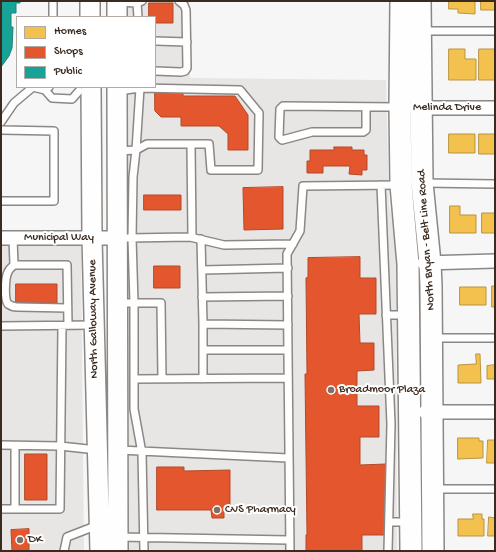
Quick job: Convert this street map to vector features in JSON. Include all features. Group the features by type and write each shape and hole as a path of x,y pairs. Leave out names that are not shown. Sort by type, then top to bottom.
{"main road":[{"path":"90,1 90,16"},
{"name":"North Bryan - Belt Line Road","path":"401,1 400,107 391,185 408,264 411,551"},
{"name":"North Bryan - Belt Line Road","path":"420,1 422,183 430,263 432,338 433,551"},
{"path":"84,89 116,89"},
{"name":"North Galloway Avenue","path":"84,89 92,238 100,551"},
{"name":"North Galloway Avenue","path":"116,89 116,151 125,177 125,303 117,450 118,544"},
{"path":"97,450 117,450"}],"street":[{"name":"Melinda Drive","path":"400,107 495,108"},
{"name":"Municipal Way","path":"7,238 124,238"},
{"path":"408,264 495,261"},
{"path":"410,412 495,412"}],"lane":[{"path":"53,1 53,16"},
{"path":"156,71 181,72 185,71 187,68 186,10 184,5 179,1"},
{"path":"117,7 129,2 139,2 138,16"},
{"path":"420,31 495,30"},
{"path":"156,41 187,42"},
{"path":"1,122 14,103 32,88"},
{"path":"125,177 136,150 140,88"},
{"path":"47,89 52,98 72,99 84,89"},
{"path":"116,89 240,90 259,113 258,170 211,170 210,144 147,144 136,150 116,151"},
{"path":"366,107 366,130 363,132 312,132 282,140 279,137 280,109 283,106 400,107"},
{"path":"1,130 54,131 54,201 1,201"},
{"path":"191,144 192,237"},
{"path":"422,183 495,184"},
{"path":"290,551 288,458 288,254 300,231 303,186 391,185 386,315 391,424 388,551"},
{"path":"124,238 192,237 224,245 293,244"},
{"path":"7,238 14,265"},
{"path":"201,239 203,379"},
{"path":"1,509 60,509 60,446 64,326 67,308 67,265 14,265 10,268 6,279 6,299 7,303 11,306 67,308"},
{"path":"202,270 288,268"},
{"path":"202,297 288,296"},
{"path":"144,551 141,451 134,409 134,379 125,303 161,302 162,379"},
{"path":"386,315 409,315"},
{"path":"203,324 288,325"},
{"path":"1,326 94,325"},
{"path":"432,338 495,338"},
{"path":"203,350 288,350"},
{"path":"134,379 288,378"},
{"path":"1,445 60,446 97,450"},
{"path":"15,446 15,509"},
{"path":"117,450 288,458"},
{"path":"432,489 495,489"},
{"path":"389,522 411,522"},
{"path":"64,551 67,537 99,524"},
{"path":"118,544 144,539 289,540"}],"shaded area":[{"name":"Broadmoor Plaza","path":"126,1 189,1 190,78 386,80 389,204 396,237 397,551 124,551 126,88 156,88 156,16 126,16"},
{"path":"81,244 84,551 1,551 1,245"}],"building: Homes":[{"path":"449,1 475,1 475,14 458,13 458,9 449,9"},
{"path":"481,1 495,1 495,10 481,10"},
{"path":"449,49 465,49 465,59 476,59 476,80 449,80"},
{"path":"479,49 495,49 495,80 479,80"},
{"path":"449,134 475,134 475,153 449,153"},
{"path":"479,134 495,134 495,154 479,154"},
{"path":"450,206 460,206 460,215 476,215 476,233 450,233"},
{"path":"482,213 495,213 495,233 482,233"},
{"path":"492,286 495,286 495,307 492,307"},
{"path":"460,287 486,287 486,305 460,305"},
{"path":"476,354 480,354 481,383 458,383 458,365 476,364"},
{"path":"495,365 495,379 487,379 487,366"},
{"path":"458,438 479,438 479,441 483,441 483,458 458,459"},
{"path":"488,440 495,440 495,463 487,463"},
{"path":"473,514 482,514 482,519 484,519 484,536 458,536 458,519 473,519"},
{"path":"489,517 495,518 495,536 488,536"}],"building: Shops":[{"path":"149,3 173,3 173,23 156,23 156,16 149,16"},
{"path":"155,92 183,92 183,96 235,96 248,115 248,150 228,150 228,134 219,126 181,126 181,117 161,117 155,111"},
{"path":"334,147 352,147 352,150 364,150 364,155 367,155 367,170 362,170 362,175 349,174 350,166 323,166 323,173 307,173 307,161 310,161 310,150 334,150"},
{"path":"283,187 283,229 244,230 243,188"},
{"path":"144,195 181,195 181,210 144,210"},
{"name":"Broadmoor Plaza","path":"360,257 360,278 376,278 376,314 359,314 360,343 374,343 374,370 357,371 357,406 379,406 379,437 360,437 360,465 386,464 386,535 362,535 362,551 306,551 305,374 307,374 306,278 308,277 308,258"},
{"path":"154,266 180,266 180,288 154,288"},
{"path":"16,284 57,284 57,303 16,303"},
{"path":"25,454 47,454 47,500 25,500"},
{"name":"CVS Pharmacy","path":"157,467 184,467 184,471 230,470 230,510 224,510 224,518 212,518 211,510 157,510"},
{"name":"DK","path":"29,529 29,551 12,551 11,530"}],"building: Public":[{"path":"1,1 20,1 20,3 16,3 16,13 11,13 11,27 13,27 12,48 9,56 1,67"}],"place":[{"name":"Broadmoor Plaza","path":"331,390"},
{"name":"CVS Pharmacy","path":"217,510"},
{"name":"DK","path":"20,540"}]}
